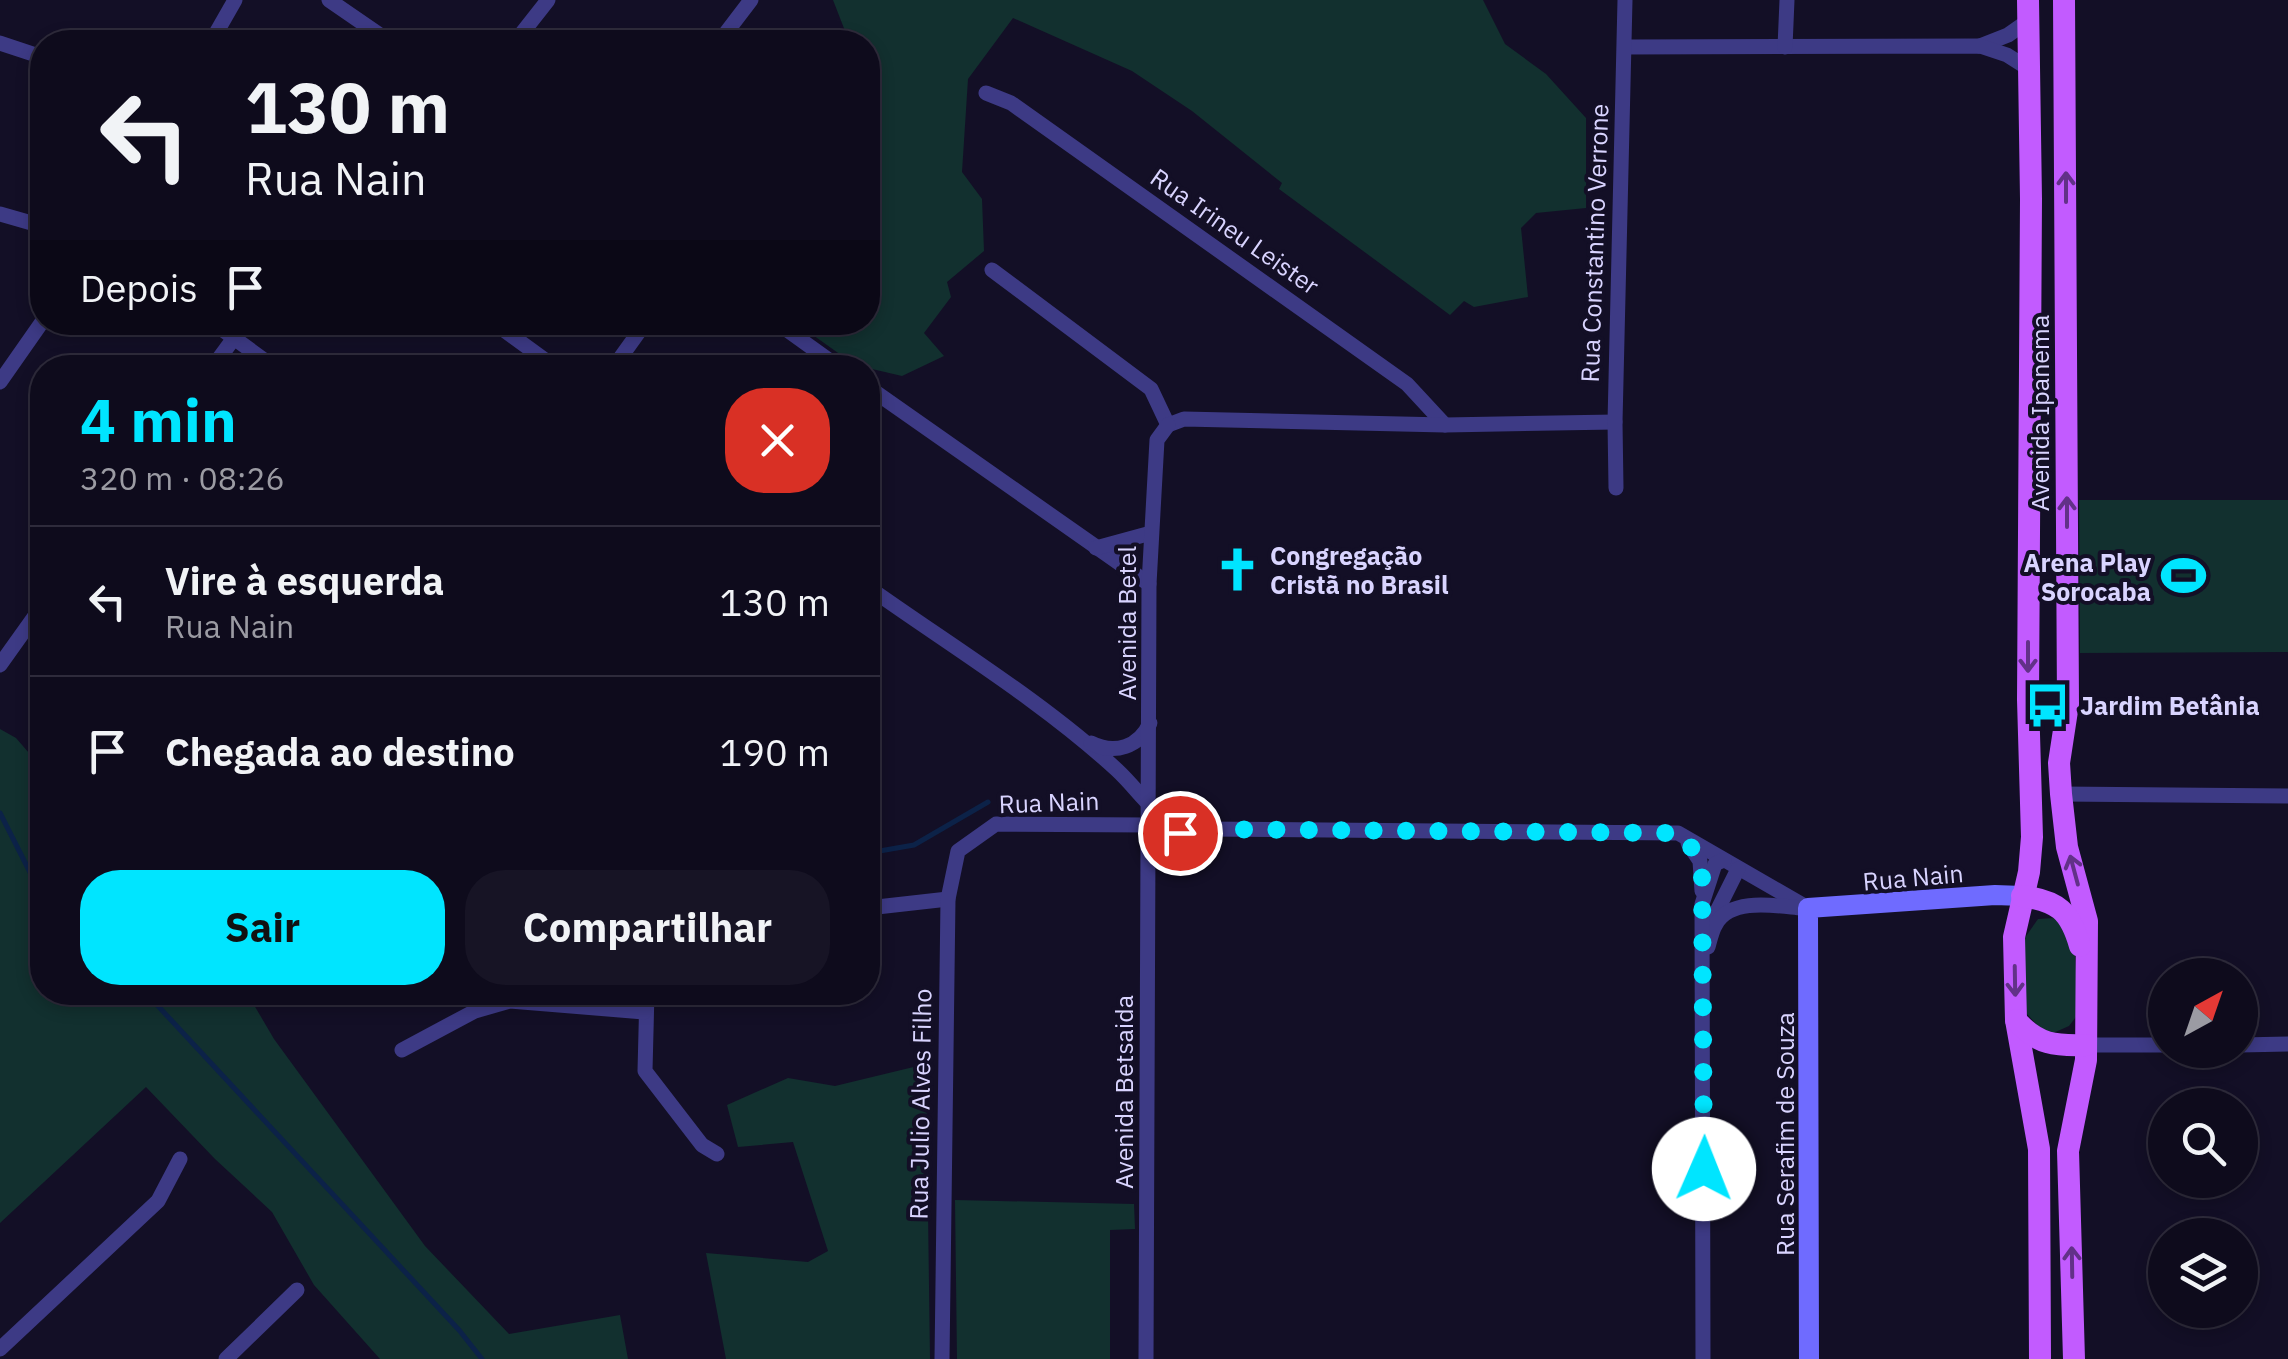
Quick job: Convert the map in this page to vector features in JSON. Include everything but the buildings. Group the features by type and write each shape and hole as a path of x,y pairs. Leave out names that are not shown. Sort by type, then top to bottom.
{"main road":[{"name":"Avenida Ipanema","path":"2064,0 2068,704 2059,763 2067,847 2087,921 2088,1004 2082,1088 2068,1151 2074,1359"},
{"name":"Avenida Ipanema","path":"2028,10 2028,700 2032,837 2014,937 2016,1020 2038,1150 2040,1359"},
{"path":"2022,896 2054,905 2073,922 2088,1004"},
{"path":"2016,1020 2028,1035 2048,1044 2086,1045"}],"street":[{"path":"218,30 235,0"},
{"path":"329,0 373,30"},
{"path":"524,30 548,0"},
{"path":"728,30 751,0"},
{"name":"Rua Constantino Verrone","path":"1616,488 1614,422 1625,0"},
{"path":"1785,47 1787,0"},
{"path":"1980,46 2008,35 2028,10"},
{"path":"0,43 30,53"},
{"path":"1625,47 1980,46 2008,54 2029,70"},
{"name":"Rua Irineu Leister","path":"986,93 1010,103 1407,384 1445,425"},
{"path":"0,214 30,223"},
{"path":"992,270 1151,389 1168,425 1184,419 1445,425 1614,422"},
{"path":"0,382 33,335"},
{"path":"230,335 257,355"},
{"path":"510,335 538,355"},
{"path":"794,335 822,355"},
{"path":"222,355 234,338"},
{"path":"880,395 1149,584"},
{"name":"Avenida Betel","path":"1150,816 1151,532 1157,440 1168,425"},
{"path":"1096,548 1151,532"},
{"path":"880,595 1083,739 1119,772 1150,816"},
{"path":"0,665 30,623"},
{"path":"1129,746 1141,738 1150,720"},
{"path":"1083,739 1101,748 1142,748 1150,760"},
{"path":"1149,780 1170,812 1196,829"},
{"path":"2061,794 2288,796"},
{"name":"Rua Nain","path":"958,851 996,824 1150,816 1196,829 1678,833 1808,908"},
{"name":"Avenida Betsaida","path":"1146,1359 1150,816"},
{"path":"1149,863 1167,841 1196,829"},
{"path":"1678,833 1700,861 1703,1359"},
{"name":"Rua Julio Alves Filho","path":"942,1359 948,898 958,851"},
{"path":"1702,905 1714,864 1731,864 1710,920 1703,961"},
{"name":"Rua Nain","path":"1703,961 1716,922 1742,907 1808,908 2022,896"},
{"path":"880,906 948,898"},
{"name":"Rua Serafim de Souza","path":"1808,908 1809,1359"},
{"path":"402,1050 475,1010 494,1005"},
{"path":"559,1005 644,1012"},
{"path":"645,1005 644,1071 702,1145 716,1154"},
{"path":"2258,1044 2288,1044"},
{"path":"2086,1045 2148,1045"},
{"path":"0,1350 158,1201 180,1159"},
{"path":"226,1359 298,1290"}],"green space":[{"path":"833,0 1483,0 1505,44 1546,74 1586,118 1586,208 1536,213 1521,228 1528,297 1474,307 1464,301 1450,315 1279,189 1282,183 1192,111 1132,71 1013,18 968,79 962,172 982,199 984,251 947,282 951,297 924,333 944,356 902,376 880,371 880,355 841,355 813,335 880,335 880,30 845,30"},
{"name":"Arena Play Sorocaba","path":"2079,500 2288,500 2288,652 2080,653"},
{"path":"0,729 16,738 30,754 30,1005 254,1005 274,1039 425,1246 509,1334 620,1315 628,1359 380,1359 314,1285 272,1212 146,1087 0,1223"},
{"path":"2054,918 2074,942 2079,1013 2069,1026 2053,1033 2041,1029 2025,1012 2024,939 2038,919"},
{"path":"926,1064 930,1359 726,1359 706,1253 808,1262 828,1251 793,1142 738,1147 727,1105 788,1078 835,1086"},
{"path":"955,1200 1134,1204 1135,1229 1110,1230 1110,1359 957,1359"}],"waterway":[{"path":"880,851 914,845 988,802"},
{"path":"0,813 30,872"},
{"path":"157,1005 482,1359"}],"place":[{"name":"Congregação Cristã no Brasil","path":"1237,569"},
{"name":"Arena Play Sorocaba","path":"2184,576"},
{"name":"Jardim Betânia","path":"2047,705"}],"route":[{"path":"1180,833 1190,829 1678,833 1700,861 1702,877 1704,1169"}]}
